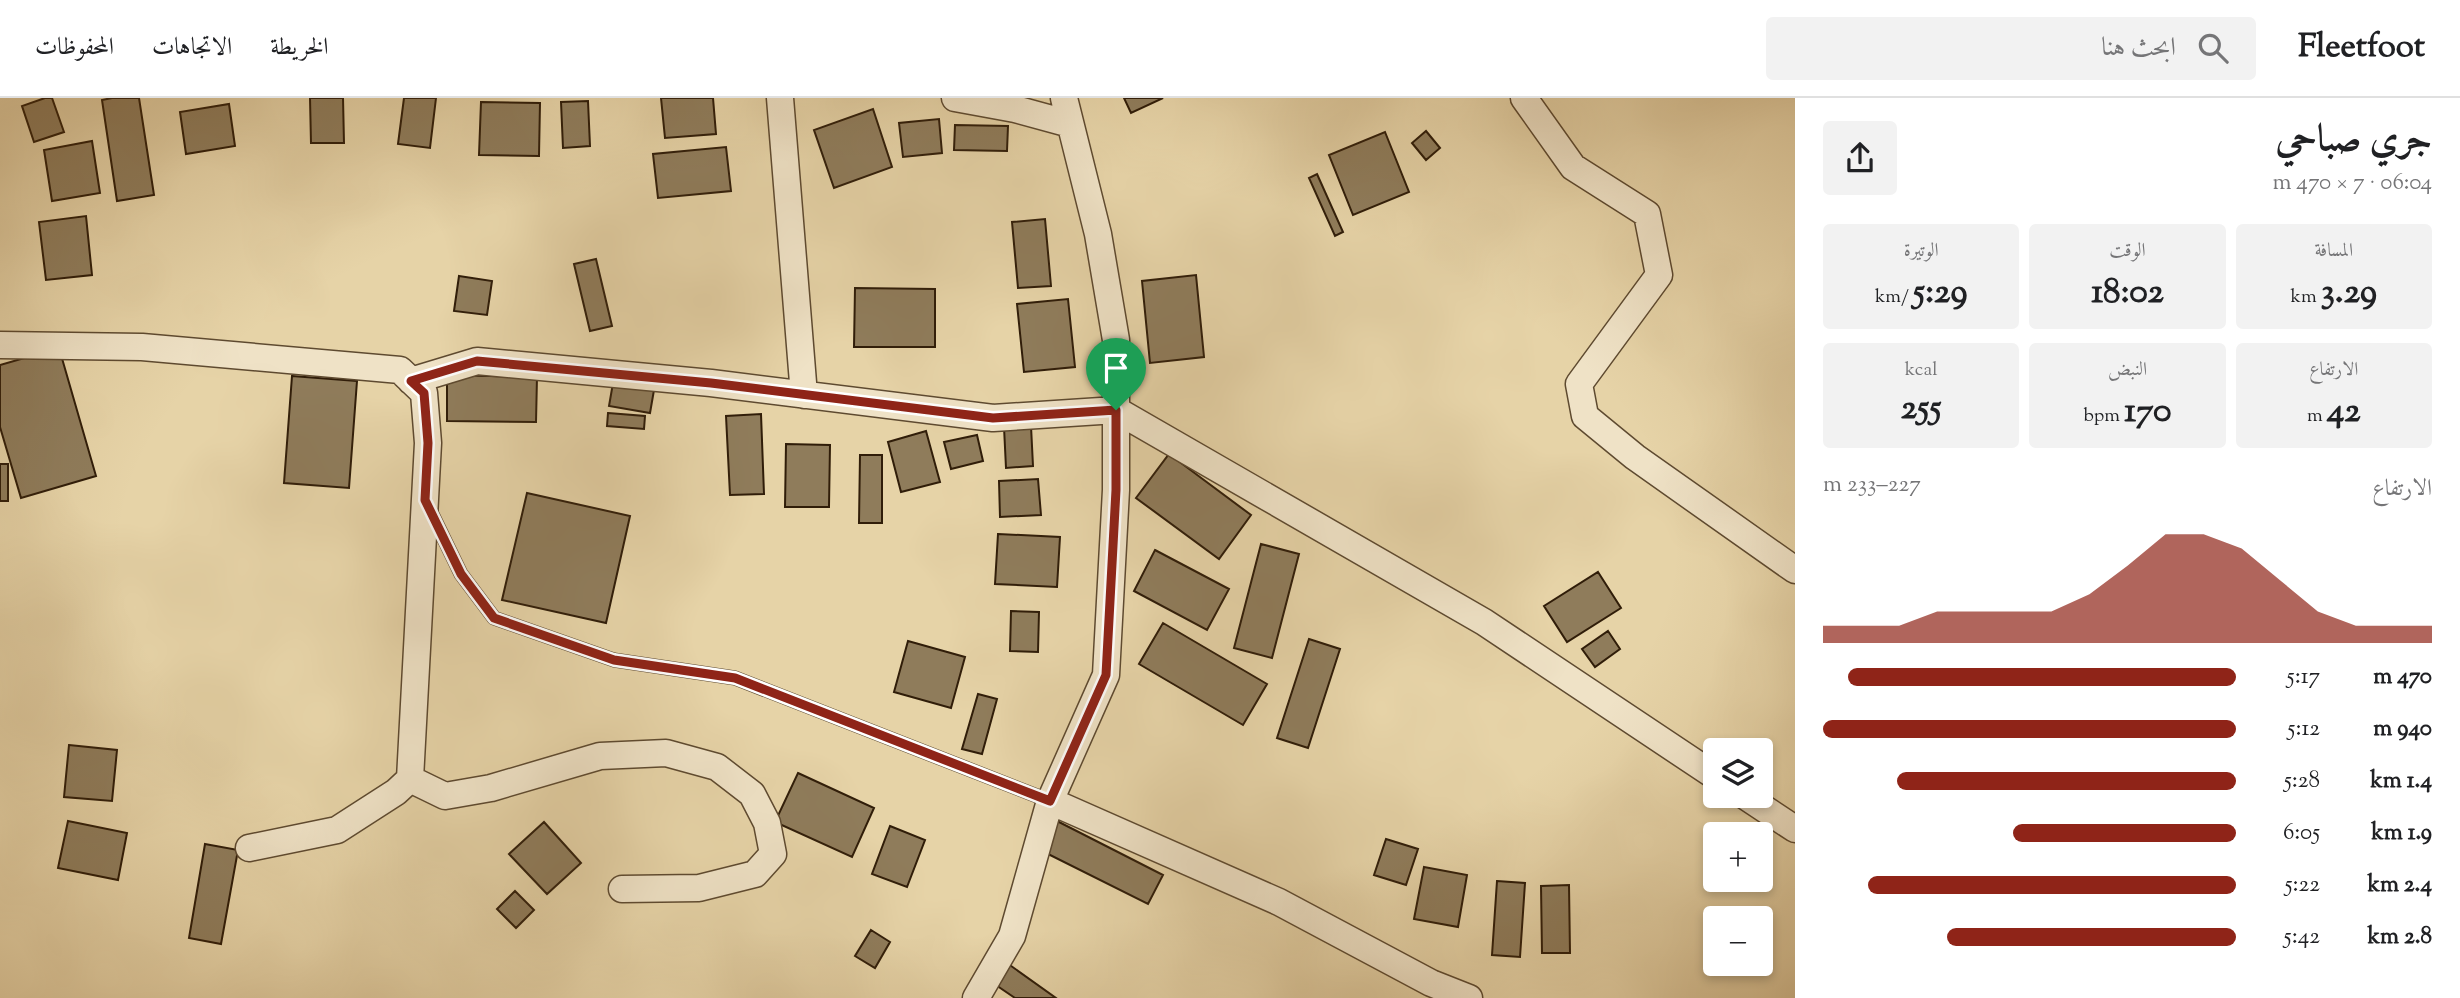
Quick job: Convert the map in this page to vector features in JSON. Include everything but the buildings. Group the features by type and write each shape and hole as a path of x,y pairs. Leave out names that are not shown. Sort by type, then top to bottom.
{"street":[{"path":"780,98 804,395"},
{"path":"955,98 1015,109 1070,124"},
{"path":"976,998 1012,936 1050,801 1106,675 1116,490 1116,340 1098,234 1064,98"},
{"path":"1524,98 1573,167 1647,214 1659,275 1579,384 1585,416 1635,457 1795,570"},
{"path":"0,345 170,349 400,370 424,393 428,443 410,779 396,792 337,830 249,848"},
{"path":"411,381 477,361 711,383 993,418 1116,410 1483,622 1703,768"},
{"path":"410,779 445,796 491,788 600,756 666,752 717,767 752,794 767,823 773,854 755,874 699,888 622,889"},
{"path":"1050,801 1279,902 1431,983 1469,998"},
{"path":"1763,808 1795,829"}],"lane":[{"path":"425,500 461,574 494,618 614,660 735,678 1050,801"}],"route":[{"path":"477,361 711,383 993,418 1116,410 1116,490 1106,675 1050,801 735,678 614,660 494,618 461,574 425,500 428,443 424,393 411,381 477,361"}]}
